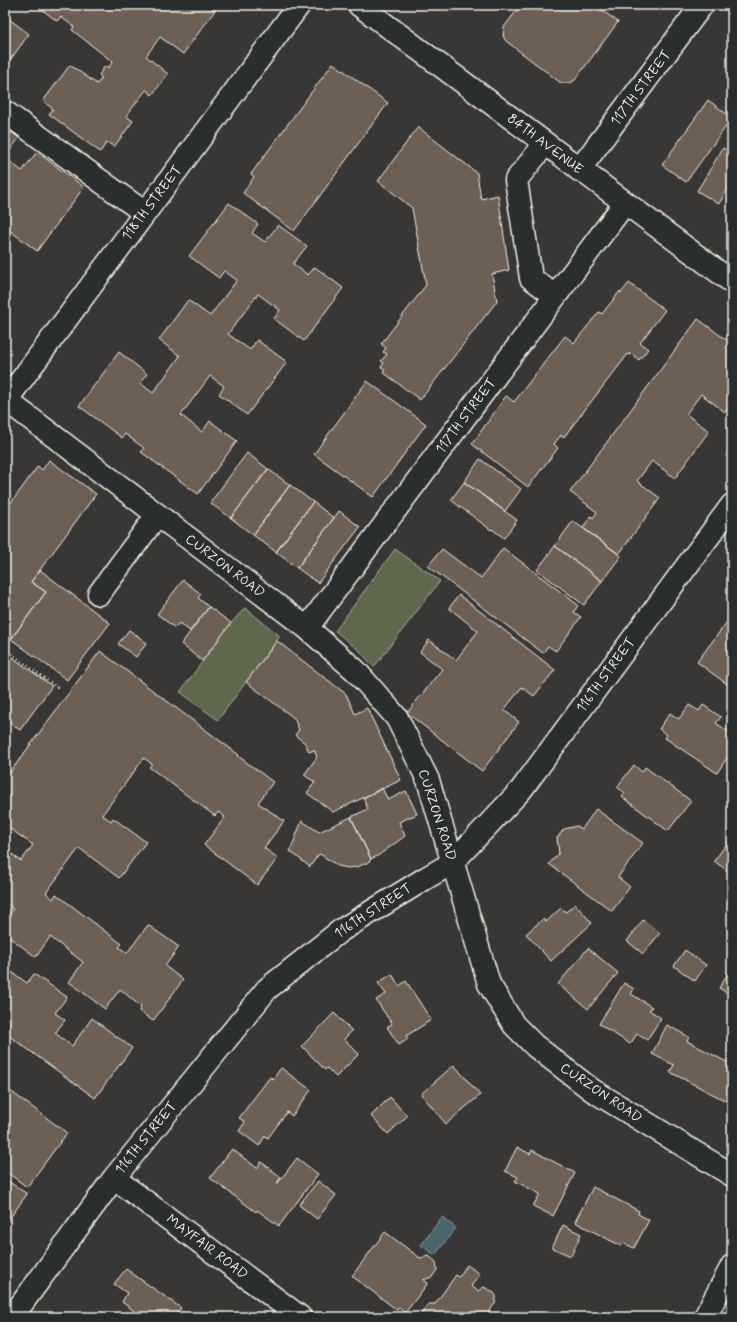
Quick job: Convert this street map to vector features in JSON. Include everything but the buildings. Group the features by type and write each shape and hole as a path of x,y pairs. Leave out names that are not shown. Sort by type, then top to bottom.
{"street":[{"name":"118TH STREET","path":"6,401 299,5"},
{"name":"84TH AVENUE","path":"359,5 579,170 732,282"},
{"name":"117TH STREET","path":"579,170 702,5"},
{"path":"5,112 145,213"},
{"path":"545,144 516,180 531,278 555,296"},
{"name":"117TH STREET","path":"307,628 625,203"},
{"name":"CURZON ROAD","path":"6,401 307,628 356,671 397,718 428,780 489,984 514,1025 535,1046 592,1090 732,1175"},
{"name":"116TH STREET","path":"12,1317 114,1178 267,989 340,932 452,863 521,790 732,505"},
{"path":"99,594 157,515"},
{"name":"MAYFAIR ROAD","path":"114,1178 300,1317"},
{"path":"705,1317 732,1266"}],"path":[{"path":"5,649 59,689"}],"green space":[{"path":"395,549 440,581 374,667 360,651 335,631"},
{"path":"245,608 280,636 218,720 180,692 231,623"}],"water":[{"path":"442,1217 456,1228 435,1255 421,1245"}]}
